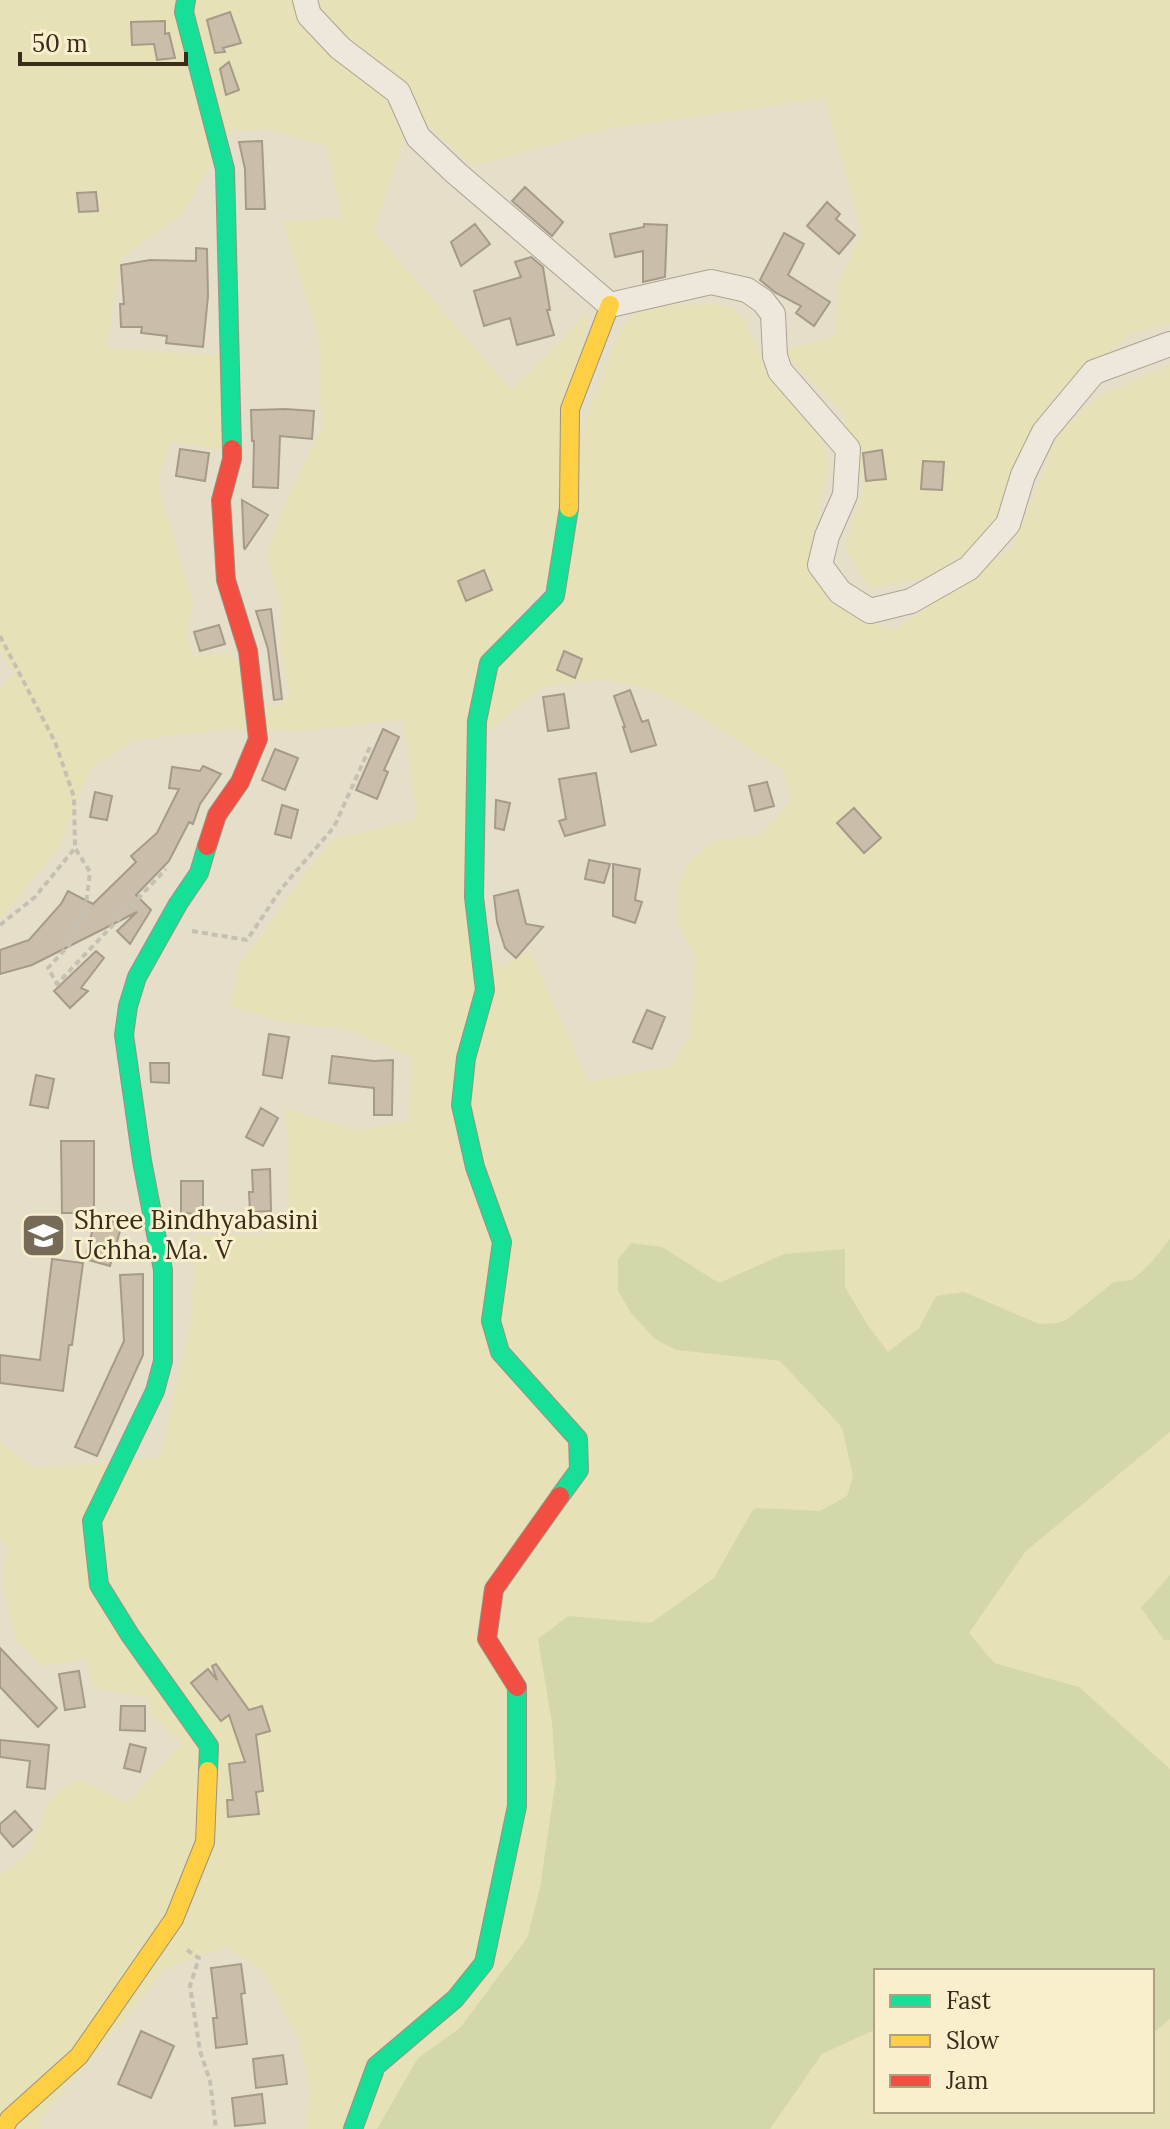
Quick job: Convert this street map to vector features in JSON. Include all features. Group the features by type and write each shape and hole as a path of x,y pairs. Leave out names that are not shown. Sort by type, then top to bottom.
{"street":[{"path":"4,2129 9,2119 79,2056 174,1919 205,1842 209,1746 130,1635 99,1585 92,1521 155,1391 163,1361 163,1270 142,1161 124,1035 128,1006 137,977 199,873 217,815 240,782 258,739 248,651 226,580 221,500 232,459 225,169 184,12 186,0"},
{"path":"305,0 309,15 340,48 398,92 418,137 610,305"},
{"path":"610,305 711,282 747,290 763,301 773,314 775,356 780,371 848,449 845,495 827,536 820,565 840,592 870,611 911,601 969,568 1008,524 1023,475 1044,432 1094,372 1170,344"},
{"path":"353,2129 376,2066 455,1999 484,1963 517,1806 517,1686 487,1639 494,1589 579,1470 578,1439 500,1352 491,1321 502,1242 475,1167 461,1105 466,1058 485,990 474,897 477,721 489,663 555,596 570,498 570,409 610,305"}],"path":[{"path":"0,636 55,742 74,797 75,848 90,872 86,905 69,945 48,968 57,984 174,860"},
{"path":"166,927 247,940 281,889 334,827 370,747"},
{"path":"0,925 35,897 75,848"},
{"path":"174,1919 174,1936 180,1945 199,1958 190,1986 200,2051 210,2081 216,2129"}],"shaded area":[{"path":"0,0 295,0 397,102 406,134 374,232 511,390 590,310 578,359 549,582 486,653 468,931 502,966 530,951 588,1081 673,1066 689,1036 693,996 695,957 678,924 677,889 689,861 715,840 761,835 791,801 784,771 699,715 647,688 604,679 543,687 486,733 492,668 560,598 585,422 622,327 637,312 650,306 710,304 731,307 744,319 770,374 821,436 829,469 810,549 827,600 855,617 894,630 1013,547 1059,432 1099,396 1170,365 1170,1239 1132,1280 1114,1282 1066,1320 1039,1324 964,1292 937,1296 919,1328 888,1352 845,1287 747,1272 719,1283 662,1247 618,1259 618,1292 676,1350 780,1361 839,1424 853,1477 847,1496 820,1511 754,1508 714,1578 651,1623 568,1616 539,1639 552,1723 556,1778 540,1888 527,1938 460,2028 418,2058 377,2129 304,2129 310,2092 300,2044 263,1971 226,1947 165,1968 43,2116 39,2129 0,2129 0,1875 30,1853 49,1802 65,1786 82,1780 128,1803 181,1743 151,1715 147,1697 93,1688 85,1659 43,1666 16,1641 4,1589 3,1570 9,1550 0,1539 0,1442 34,1468 160,1458 191,1322 195,1235 261,1236 289,1221 286,1108 356,1130 407,1121 412,1057 349,1030 285,1022 230,1007 239,965 330,840 417,819 403,719 305,731 228,729 135,740 90,769 60,846 0,919 0,687 15,674 0,650","holes":["269,129 326,146 342,218 283,221 319,341 321,428 284,506 266,554 281,604 279,644 290,693 281,705 261,707 232,652 194,656 185,633 194,607 158,483 171,442 224,450 219,355 107,348 121,258 182,215 230,131"]},
{"path":"317,0 1170,0 1170,323 1131,334 1057,392 1003,509 979,545 924,578 869,589 845,547 864,487 842,412 780,350 835,337 838,286 861,233 825,99 611,128 474,166 424,123 327,28"},
{"path":"1170,1432 1170,1575 1141,1608 1163,1640 1170,1640 1170,1769 1079,1687 994,1663 969,1634 1026,1551"},
{"path":"1170,2019 1170,2129 1027,2129 1025,2125 1023,2129 770,2129 822,2054 874,2030 874,2113 1154,2113 1154,2032"}],"green space":[{"path":"1170,1239 1170,1432 1026,1551 969,1633 994,1663 1079,1687 1170,1769 1170,2019 1154,2032 1154,1969 874,1969 874,2030 822,2054 770,2129 377,2129 418,2058 460,2028 527,1938 540,1888 556,1778 552,1723 538,1639 568,1616 651,1623 714,1578 754,1508 820,1511 847,1496 853,1477 839,1424 780,1361 676,1350 655,1339 631,1313 618,1291 618,1259 631,1243 662,1247 719,1283 784,1254 845,1249 845,1287 888,1352 919,1328 936,1296 964,1292 1039,1324 1057,1323 1066,1320 1114,1282 1132,1280"},
{"path":"1170,1575 1170,1640 1164,1640 1141,1608"}],"building":[{"path":"230,12 241,43 223,48 225,52 215,53 207,20"},
{"path":"165,21 165,34 169,33 175,58 157,60 154,44 132,45 131,22"},
{"path":"229,62 239,90 226,95 220,69"},
{"path":"262,141 265,209 246,209 245,169 239,142"},
{"path":"525,187 563,222 552,236 512,201"},
{"path":"96,192 98,211 79,212 77,193"},
{"path":"827,202 840,214 836,219 855,235 839,254 807,226"},
{"path":"475,224 490,244 461,266 451,242"},
{"path":"644,224 667,225 665,277 643,282 643,251 615,257 610,234 644,227"},
{"path":"784,233 804,244 788,275 830,302 814,326 796,313 801,306 776,293 760,280"},
{"path":"196,248 207,249 208,296 203,347 166,343 167,336 141,333 142,327 121,327 120,304 124,304 121,265 150,260 196,261"},
{"path":"531,257 543,267 550,310 547,310 554,335 517,345 510,318 484,326 474,291 521,277 515,262"},
{"path":"251,410 314,411 312,439 280,436 278,488 253,487"},
{"path":"180,449 209,453 205,481 176,476"},
{"path":"882,450 886,479 866,481 863,453"},
{"path":"923,461 944,462 942,490 921,489"},
{"path":"242,500 268,515 245,549 244,548"},
{"path":"484,570 492,590 466,601 458,581"},
{"path":"271,609 282,699 274,700 268,649 256,611"},
{"path":"219,625 225,644 200,651 194,632"},
{"path":"564,651 582,659 575,678 557,670"},
{"path":"630,690 642,722 648,720 656,745 631,752 614,696"},
{"path":"564,694 569,728 548,731 543,697"},
{"path":"383,729 399,737 384,770 388,772 377,799 356,790"},
{"path":"275,749 298,758 285,790 262,780"},
{"path":"203,766 221,774 200,804 193,824 189,822 169,861 136,895 151,910 130,944 117,931 137,912 32,965 0,974 0,950 29,940 61,904 68,891 93,904 136,862 131,856 157,833 179,789 169,788 172,767 200,771"},
{"path":"596,773 605,825 565,836 559,821 566,819 559,779"},
{"path":"767,782 774,806 755,811 749,786"},
{"path":"95,792 112,796 107,820 90,817"},
{"path":"496,800 510,803 504,830 495,828"},
{"path":"282,805 298,810 291,838 275,834"},
{"path":"854,808 881,838 864,853 837,823"},
{"path":"589,860 610,864 604,883 585,879"},
{"path":"613,864 640,869 635,900 642,902 635,923 613,916"},
{"path":"518,890 526,924 543,927 516,958 505,948 497,922 494,896"},
{"path":"96,951 104,958 81,988 88,991 70,1008 54,991"},
{"path":"647,1010 665,1017 652,1049 633,1042"},
{"path":"269,1034 289,1037 282,1078 263,1075"},
{"path":"332,1056 393,1060 392,1115 374,1115 374,1088 329,1083"},
{"path":"150,1063 169,1063 169,1083 151,1082"},
{"path":"36,1075 54,1079 48,1108 30,1105"},
{"path":"261,1108 278,1118 263,1146 246,1137"},
{"path":"61,1141 94,1141 94,1213 62,1213"},
{"path":"270,1169 271,1211 250,1212 252,1170"},
{"path":"181,1181 203,1181 203,1214 181,1213"},
{"path":"96,1217 122,1224 110,1266 85,1259"},
{"path":"52,1259 83,1263 63,1391 0,1383 0,1355 40,1360"},
{"path":"143,1274 143,1355 97,1456 75,1447 124,1341 120,1275"},
{"path":"0,1648 57,1708 38,1727 0,1687"},
{"path":"216,1664 249,1710 262,1706 270,1731 256,1735 263,1791 256,1792 259,1814 228,1817 227,1800 233,1800 229,1764 245,1762 229,1715 221,1721 191,1683 208,1669 217,1680 212,1666"},
{"path":"79,1671 85,1707 65,1710 59,1674"},
{"path":"121,1706 145,1706 145,1731 120,1730"},
{"path":"0,1740 49,1745 45,1789 27,1787 30,1761 0,1757"},
{"path":"130,1744 146,1748 140,1772 124,1768"},
{"path":"15,1811 32,1830 13,1847 0,1832 0,1824"},
{"path":"241,1964 247,2044 216,2048 213,2018 217,2018 211,1968"},
{"path":"141,2031 174,2046 151,2098 118,2084"},
{"path":"283,2055 287,2084 256,2088 253,2059"},
{"path":"262,2094 265,2123 235,2126 232,2098"}],"traffic: fast":[{"path":"186,0 184,12 225,169 232,449"},
{"path":"560,1496 579,1470 578,1439 500,1352 491,1321 502,1242 475,1167 461,1105 466,1058 485,990 474,897 477,721 489,663 555,596 569,508"},
{"path":"207,846 199,873 137,977 128,1006 124,1035 142,1161 163,1270 163,1361 155,1391 92,1521 99,1585 130,1635 209,1746 208,1771"},
{"path":"353,2129 376,2066 455,1999 484,1963 517,1806 517,1687"}],"traffic: slow":[{"path":"569,508 570,409 610,305"},
{"path":"4,2129 9,2119 79,2056 174,1919 205,1842 208,1771"}],"traffic: jam":[{"path":"207,846 217,815 240,782 258,739 248,651 226,580 221,500 232,449"},
{"path":"517,1687 487,1639 494,1589 560,1496"}],"place":[{"name":"Shree Bindhyabasini Uchha. Ma. V","path":"43,1235"}]}
